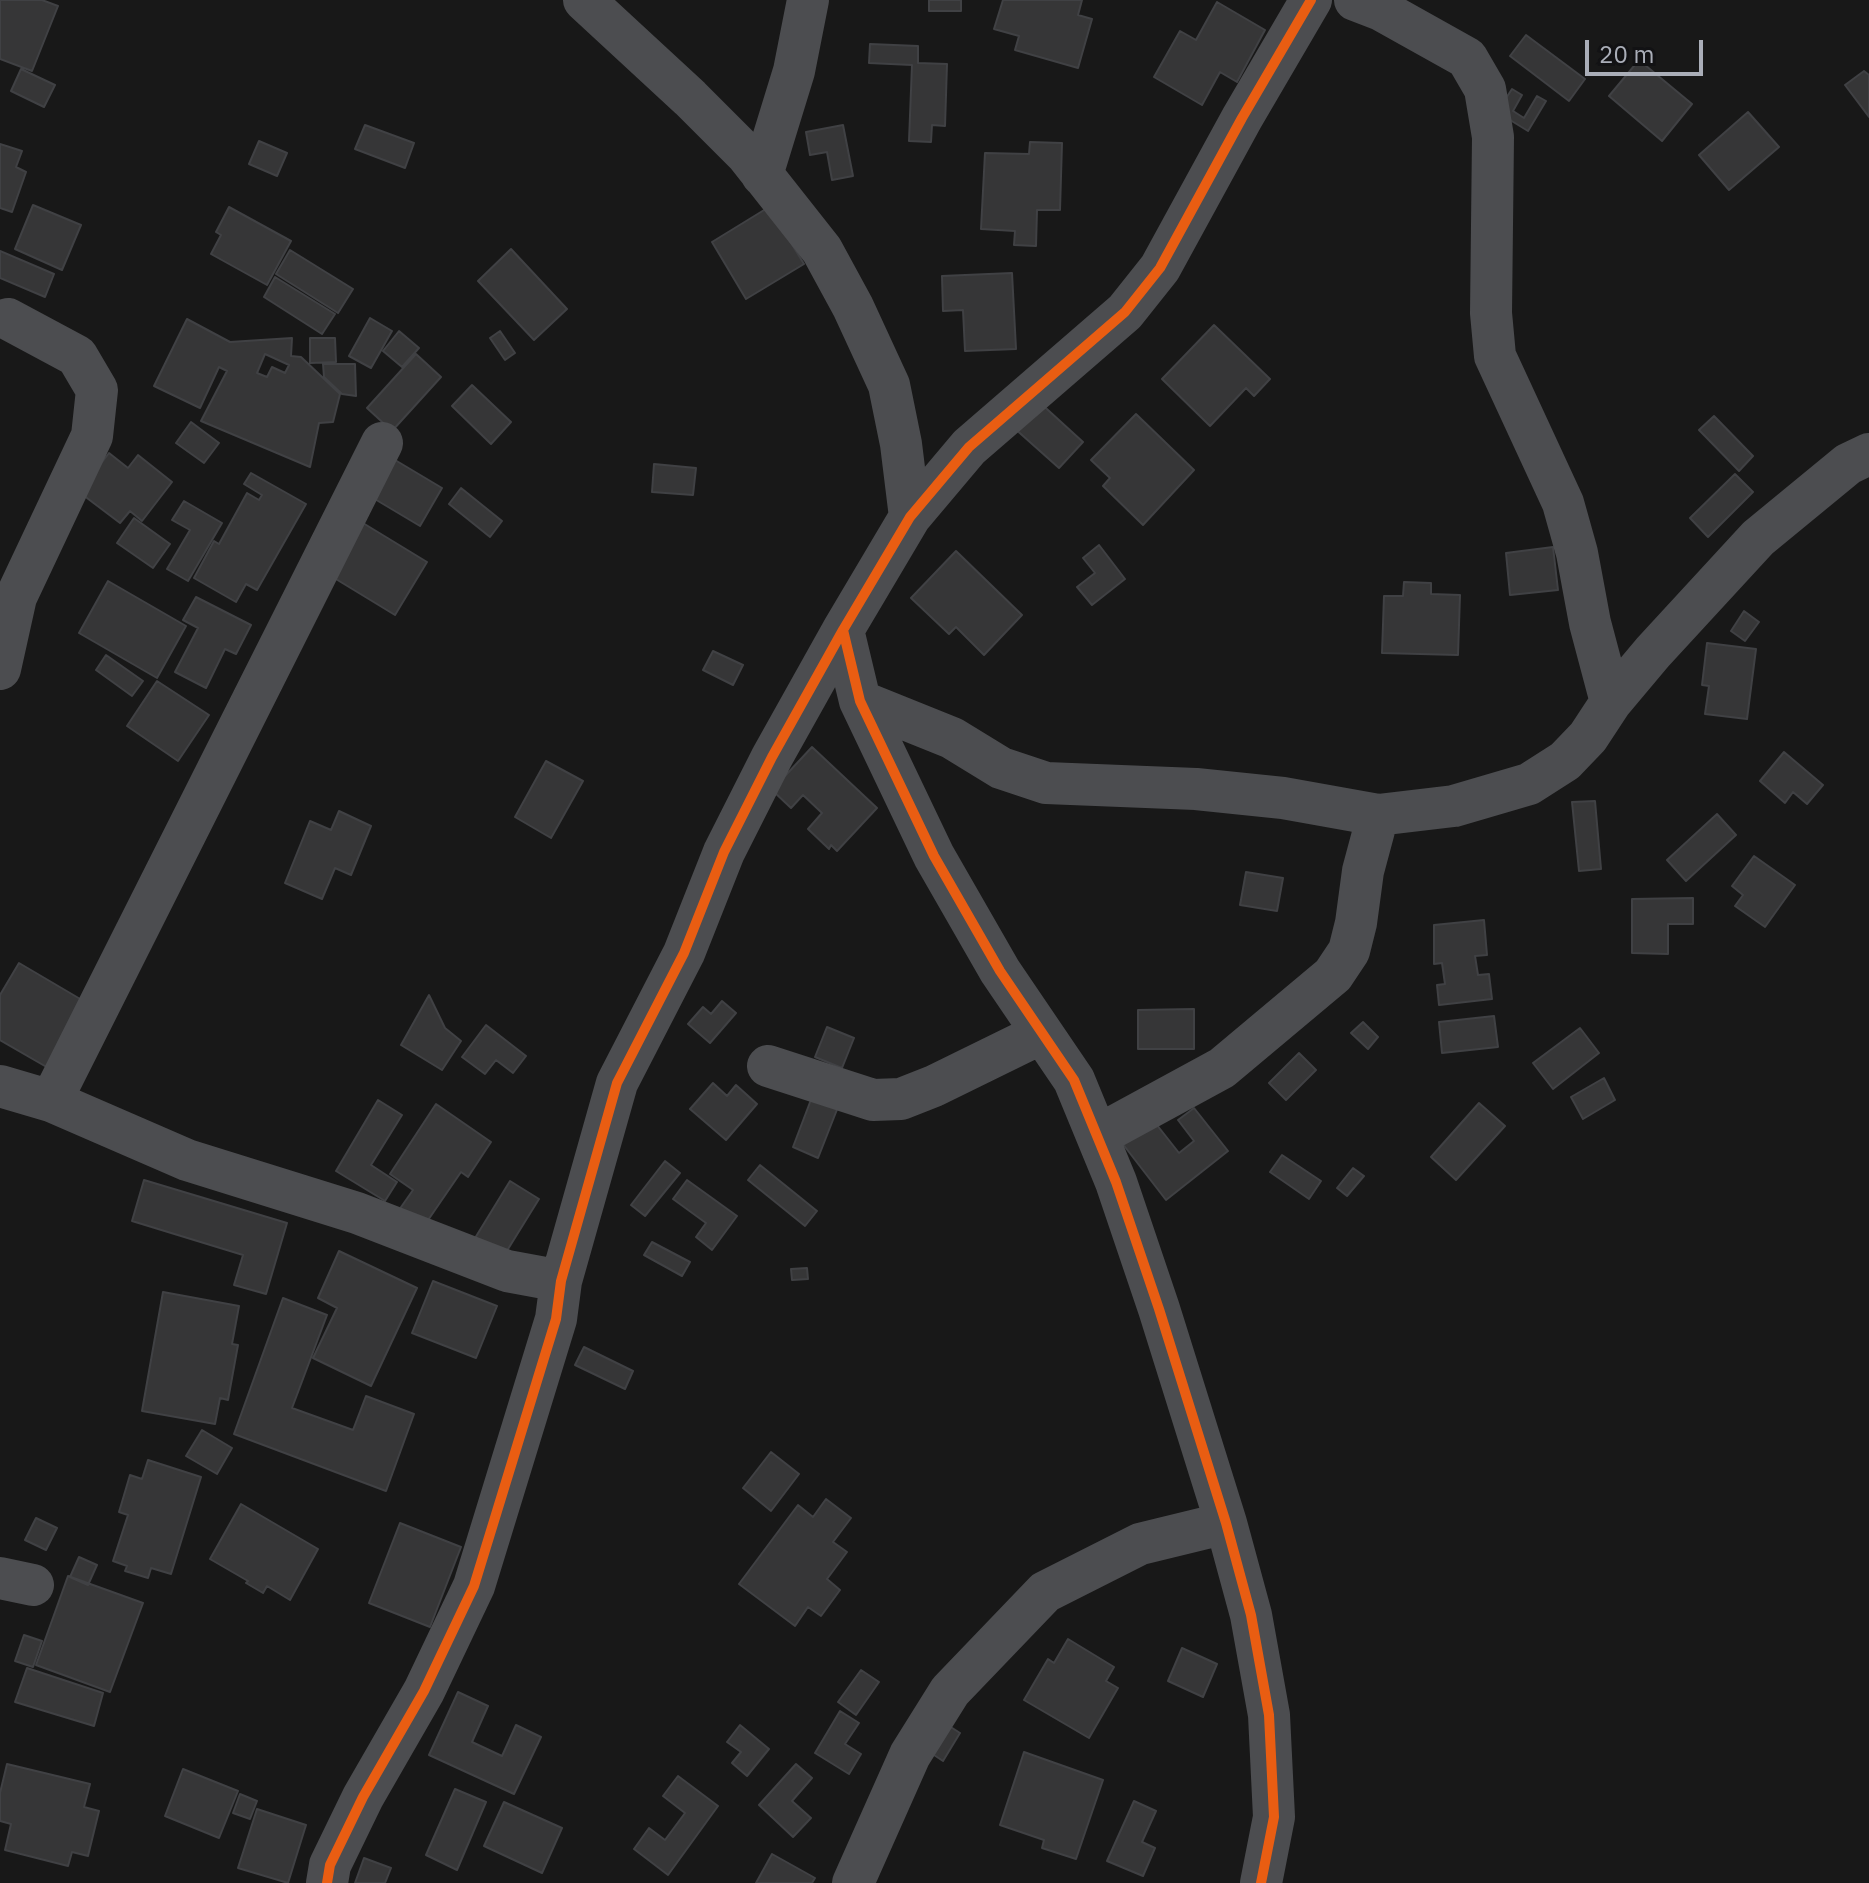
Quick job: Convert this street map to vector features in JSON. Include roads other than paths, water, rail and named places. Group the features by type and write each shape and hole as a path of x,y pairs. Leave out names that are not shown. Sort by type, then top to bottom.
{"street":[{"path":"584,0 747,155 822,250 853,307 889,385 901,444 910,517"},
{"path":"762,175 794,71 808,0"},
{"path":"327,1883 330,1865 363,1797 424,1691 474,1586 556,1319 561,1281 617,1083 684,953 724,852 772,757 910,517 969,447 1125,312 1160,268 1311,0"},
{"path":"1355,0 1381,10 1467,58 1485,89 1493,137 1491,313 1495,356 1563,503 1611,702"},
{"path":"0,669 16,597 92,436 97,390 77,356 8,319"},
{"path":"51,1101 382,443"},
{"path":"860,701 952,738 1001,768 1046,783 1196,789 1283,798 1378,815 1454,806 1529,784 1565,761 1588,737 1611,702 1758,538 1848,464 1869,454"},
{"path":"843,630 860,701 934,856 1000,971 1074,1080 1116,1182 1159,1309 1226,1523 1251,1615 1269,1715 1274,1817 1261,1883"},
{"path":"1097,1136 1222,1068 1333,975 1349,951 1363,871 1378,815"},
{"path":"768,1066 873,1100 901,1099 1042,1033"},
{"path":"0,1086 51,1101 187,1160 357,1213 507,1271 561,1281"},
{"path":"853,1883 910,1755 950,1691 1045,1592 1140,1544 1226,1523"}]}
